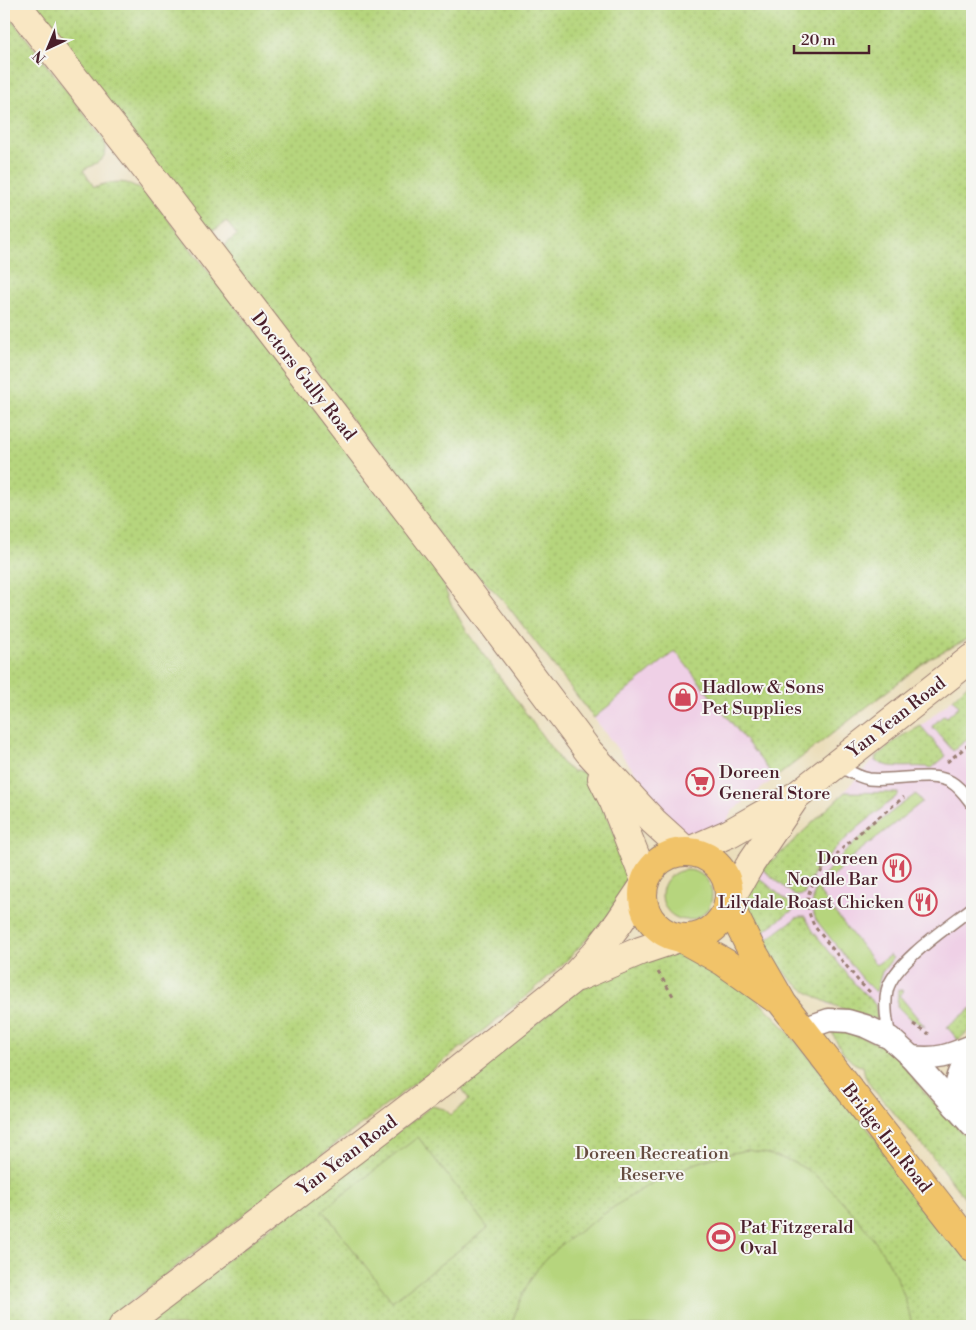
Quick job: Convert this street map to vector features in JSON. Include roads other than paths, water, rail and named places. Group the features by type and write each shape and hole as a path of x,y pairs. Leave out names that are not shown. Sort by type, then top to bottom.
{"main road":[{"name":"Doctors Gully Road","path":"16,4 142,164 433,544 589,752 653,821 688,852"},
{"name":"Yan Yean Road","path":"688,852 730,833 797,796 972,658"},
{"name":"Doctors Gully Road","path":"589,752 614,802 644,884"},
{"name":"Yan Yean Road","path":"729,902 762,847 797,796"},
{"path":"688,852 706,857 719,867 727,883 729,902 724,916 717,926 694,938 680,938 665,933 654,925 647,914 643,901 644,884 649,872 659,861 672,854 688,852"},
{"name":"Yan Yean Road","path":"123,1326 443,1082 570,980 598,950 618,924 644,884"},
{"name":"Bridge Inn Road","path":"729,902 753,952 783,1004 972,1247"},
{"name":"Yan Yean Road","path":"570,980 640,951 680,938"},
{"name":"Bridge Inn Road","path":"680,938 724,962 783,1004"}],"street":[{"path":"802,1028 829,1020 848,1021 890,1038 912,1057 972,1126"},
{"path":"912,1057 927,1059 949,1056 972,1047"},
{"path":"954,1106 957,1078 972,1047"}],"lane":[{"path":"836,764 853,774 871,779 928,777 950,781 959,788 972,804"},
{"path":"890,1038 886,1005 887,990 892,977 908,959 972,908"}],"place":[{"name":"Hadlow & Sons Pet Supplies","path":"683,697"},
{"name":"Doreen General Store","path":"700,782"},
{"name":"Doreen Noodle Bar","path":"897,868"},
{"name":"Lilydale Roast Chicken","path":"923,902"},
{"name":"Pat Fitzgerald Oval","path":"721,1237"}],"park label":[{"name":"Doreen Recreation Reserve","path":"652,1163"}]}
